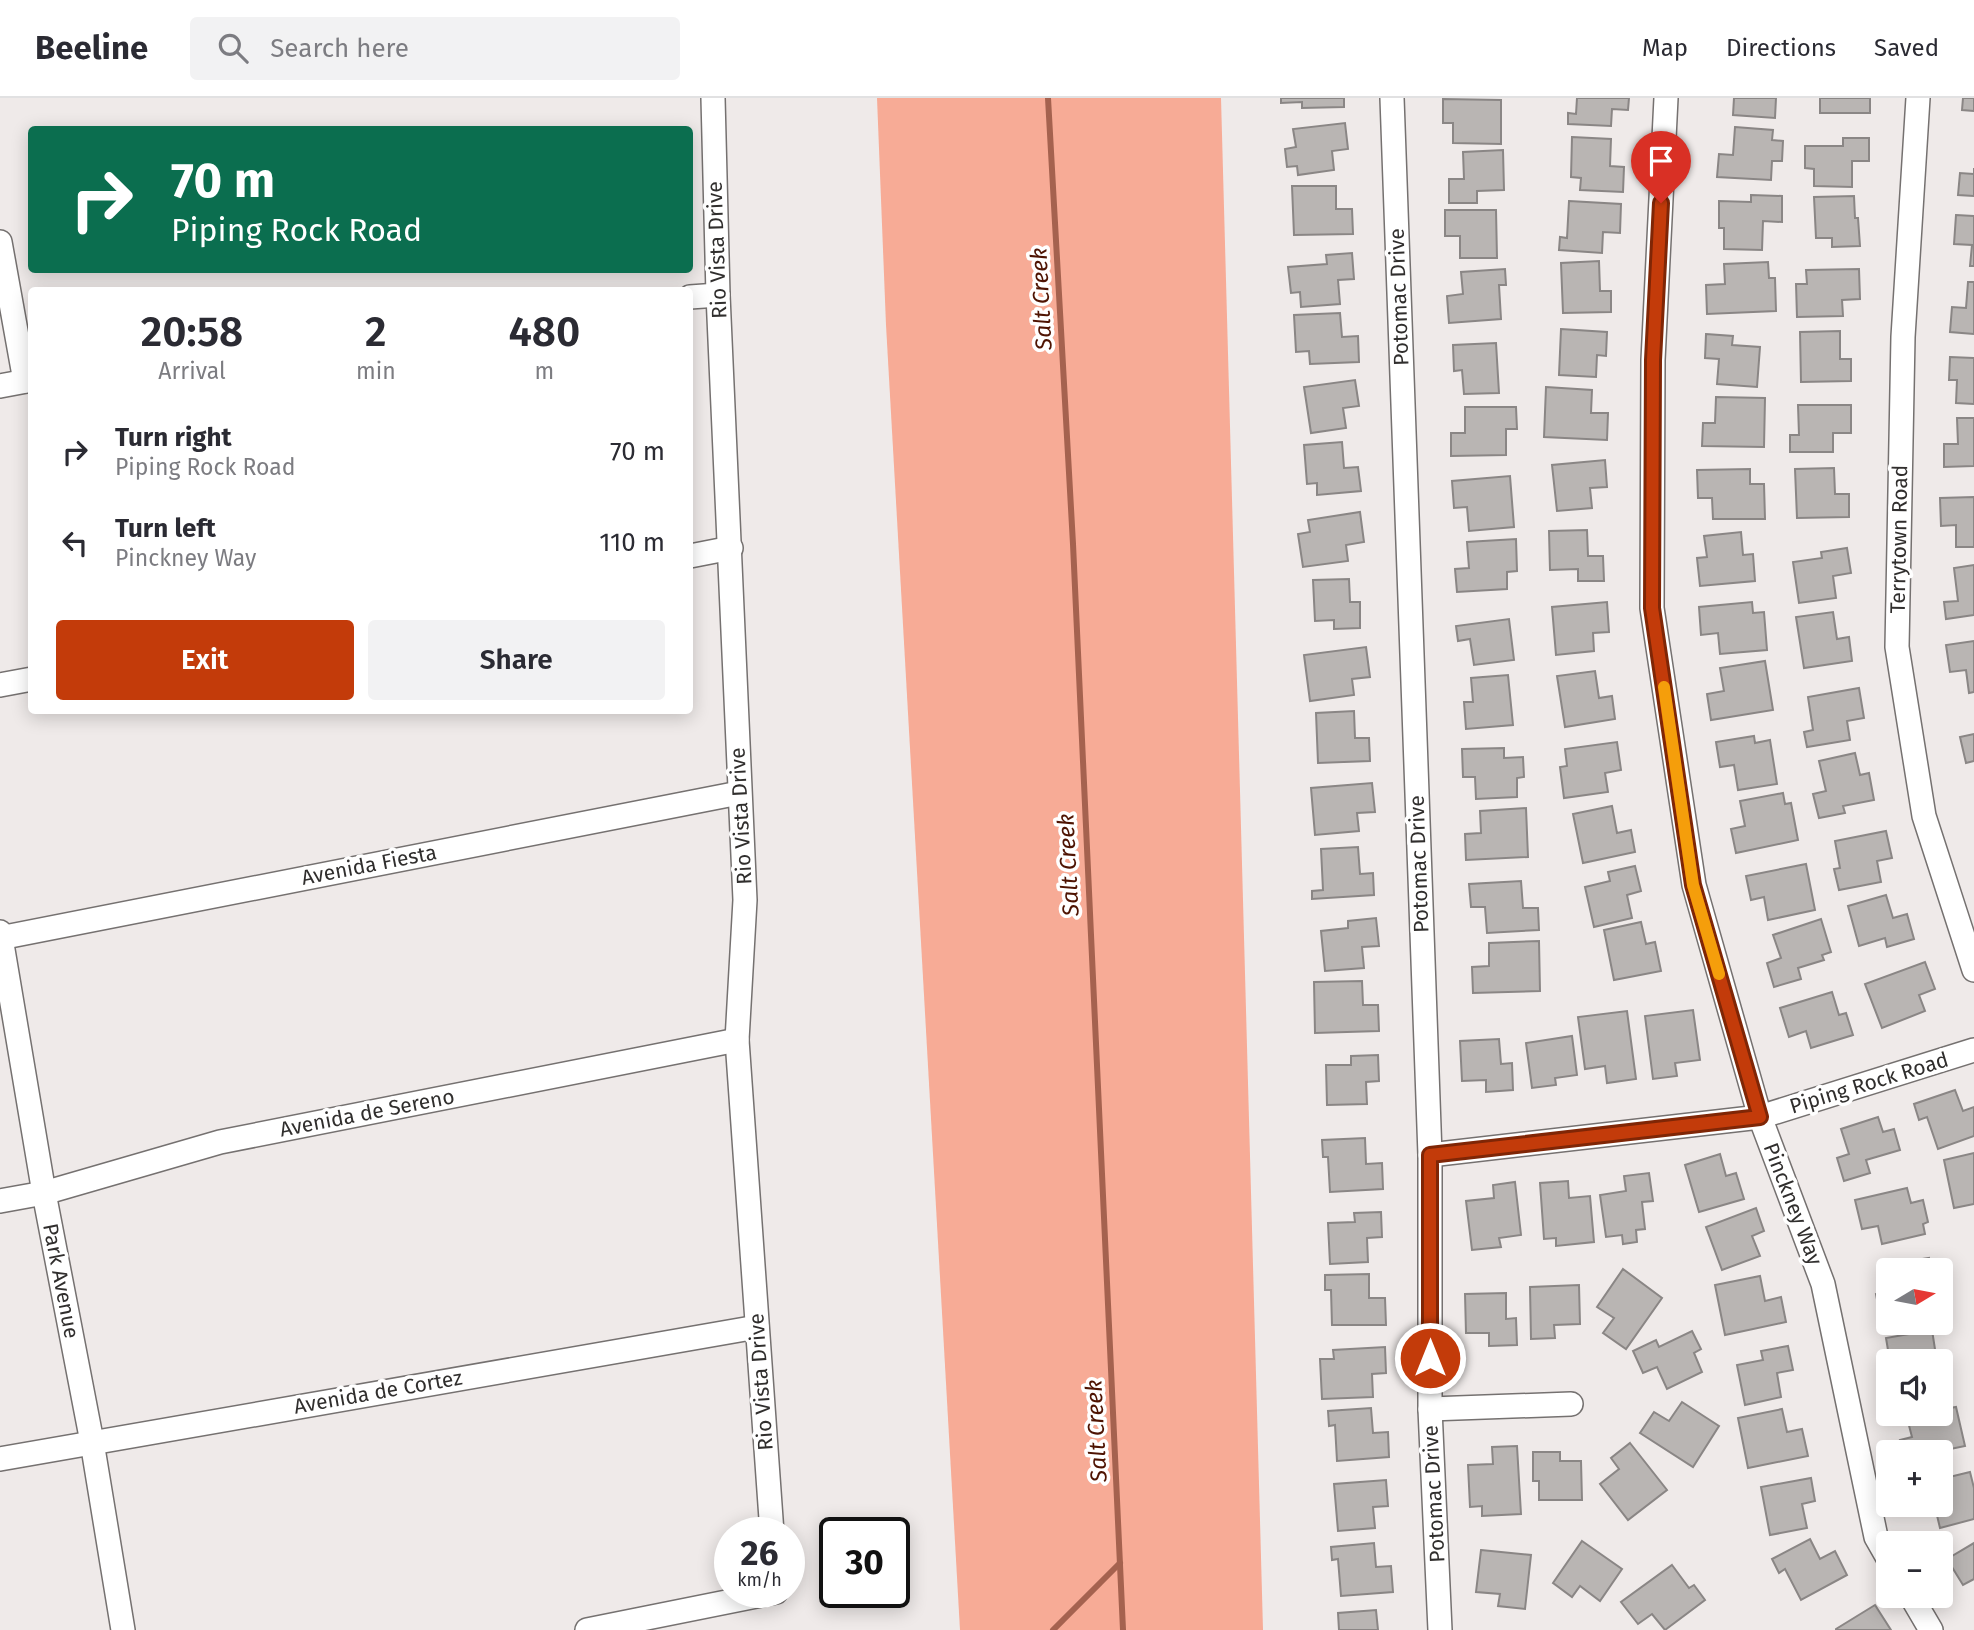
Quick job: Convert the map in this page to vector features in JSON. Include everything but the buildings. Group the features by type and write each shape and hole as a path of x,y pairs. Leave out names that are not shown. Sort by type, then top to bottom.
{"street":[{"name":"Rio Vista Drive","path":"713,98 718,295 745,900 737,1040 771,1517"},
{"name":"Potomac Drive","path":"1392,98 1430,1155 1430,1409 1440,1630"},
{"name":"Pinckney Way","path":"1667,98 1653,360 1652,608 1693,885 1760,1117 1823,1284 1876,1537"},
{"name":"Terrytown Road","path":"1918,98 1903,337 1897,647 1924,816 1974,970"},
{"path":"0,242 28,380 0,386"},
{"path":"693,297 718,295"},
{"path":"693,555 731,548"},
{"path":"0,685 28,680"},
{"name":"Avenida Fiesta","path":"1,935 739,793"},
{"name":"Park Avenue","path":"1,935 44,1193 92,1442 123,1630"},
{"name":"Avenida de Sereno","path":"0,1201 44,1193 220,1142 737,1040"},
{"name":"Piping Rock Road","path":"1430,1155 1760,1117 1974,1050"},
{"name":"Avenida de Cortez","path":"0,1459 757,1326"},
{"path":"1430,1409 1571,1404"},
{"path":"587,1630 714,1605"},
{"path":"1918,1608 1931,1630"}],"shaded area":[{"path":"877,98 1221,98 1263,1630 960,1630 886,325"}],"waterway":[{"name":"Salt Creek","path":"1048,98 1073,544 1123,1630"},
{"path":"1053,1630 1120,1563"}],"slow traffic":[{"path":"1664,687 1693,885 1719,974"}],"route":[{"path":"1430,1358 1430,1155 1760,1117 1693,885 1652,608 1653,360 1661,203"}]}
